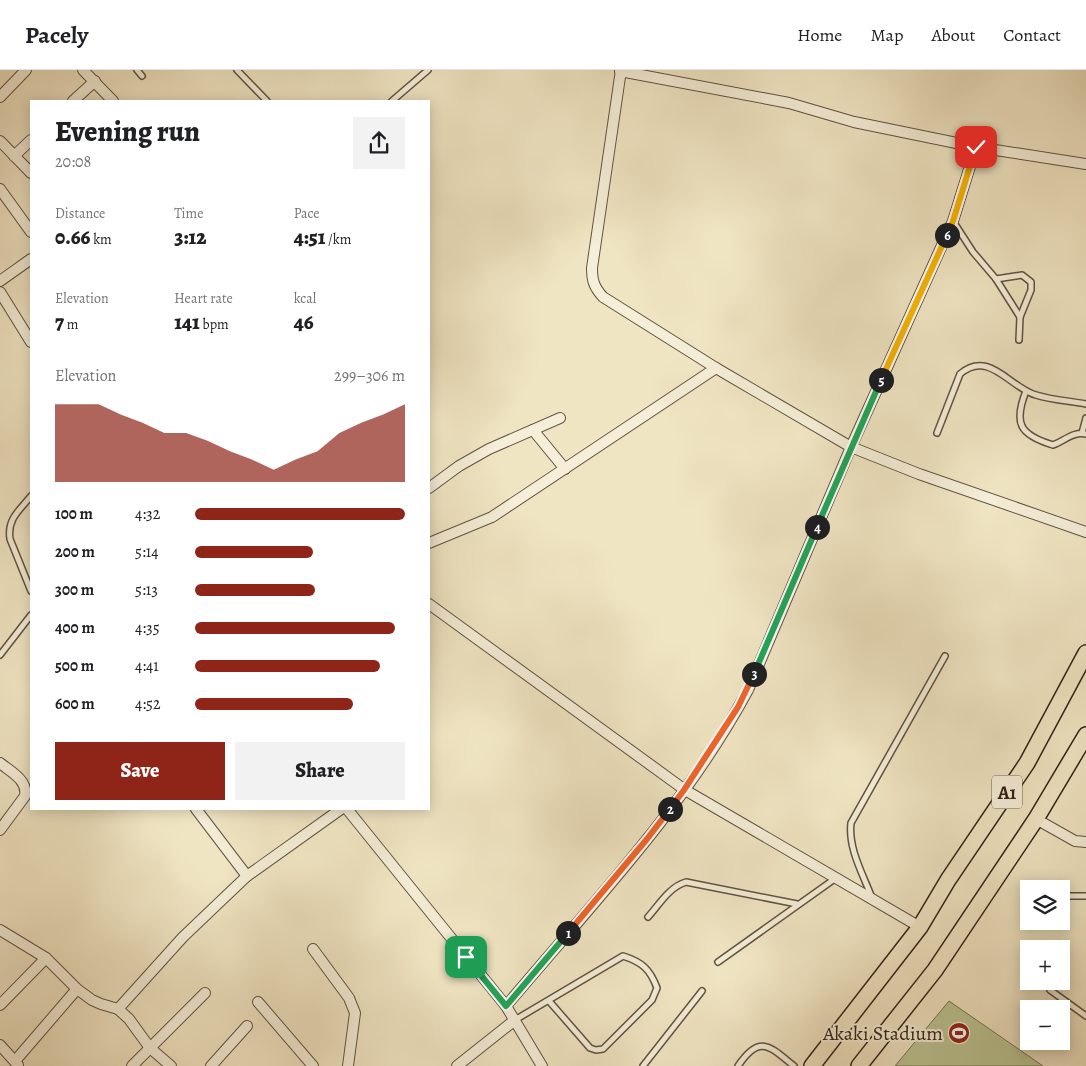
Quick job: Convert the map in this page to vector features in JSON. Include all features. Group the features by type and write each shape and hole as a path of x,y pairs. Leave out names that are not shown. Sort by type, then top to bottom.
{"main road":[{"name":"A1","path":"812,1066 920,927 948,880 1027,763 1086,653"},
{"name":"A1","path":"859,1066 935,970 1036,819 1086,735"}],"street":[{"path":"0,97 26,70"},
{"path":"83,70 112,100"},
{"path":"1086,164 976,147 854,122 789,103 620,70 592,268 592,280 596,290 603,297 716,368 851,447 919,474 1086,532"},
{"path":"74,100 94,81"},
{"path":"0,140 30,172"},
{"path":"14,156 30,141"},
{"path":"506,1006 647,839 684,790 748,690 851,447 953,221 976,147"},
{"path":"0,189 30,231"},
{"path":"0,280 30,260"},
{"path":"0,292 30,340"},
{"path":"430,542 492,517 716,368"},
{"path":"430,487 459,466 489,449 560,418"},
{"path":"534,430 565,469"},
{"path":"430,605 684,790 920,927"},
{"path":"0,763 23,782 26,789 25,796 0,830"},
{"path":"197,810 247,876"},
{"path":"118,1008 182,937 247,876 340,810"},
{"path":"348,810 506,1006 542,1066"},
{"path":"1036,819 1075,841 1086,842"},
{"path":"0,930 46,958 77,989 101,1004 118,1008 129,1019 150,1048 171,1066"},
{"path":"313,949 349,998 355,1013 348,1066"},
{"path":"0,1005 46,958"},
{"path":"0,1047 17,1063 77,989"},
{"path":"132,1066 205,993"},
{"path":"258,1002 313,1066"},
{"path":"457,1066 515,1020"},
{"path":"212,1066 247,1026"}],"lane":[{"path":"137,70 142,76"},
{"path":"237,70 266,100"},
{"path":"393,100 428,70"},
{"path":"953,221 974,252 996,278 1020,317"},
{"path":"996,278 1022,275 1031,282 1031,290 1020,317 1019,340"},
{"path":"937,432 960,374 974,366 987,367 1000,373 1026,391 1036,395 1086,404"},
{"path":"1026,391 1020,406 1020,425 1028,434 1042,441 1053,444 1062,442 1072,435 1084,433 1086,418"},
{"path":"30,497 10,523 9,530 10,539 30,589"},
{"path":"0,655 30,616"},
{"path":"873,900 853,849 850,836 851,823 945,656"},
{"path":"718,962 836,878"},
{"path":"648,917 672,889 678,884 686,882 797,904"},
{"path":"1070,896 1086,896"},
{"path":"515,1020 623,956 638,961 653,977 658,988 652,1000 602,1050 590,1048 549,1001"},
{"path":"1050,990 1086,1016"},
{"path":"643,1066 702,992"},
{"path":"738,1066 755,1047 762,1045 770,1047 794,1066"}],"green space":[{"name":"Akaki Stadium","path":"949,1001 1043,1066 895,1066"}],"place":[{"name":"Akaki Stadium","path":"959,1033"}],"route":[{"path":"466,957 506,1006 647,839 684,790 738,707 748,690 851,447 953,221 976,147"}]}
